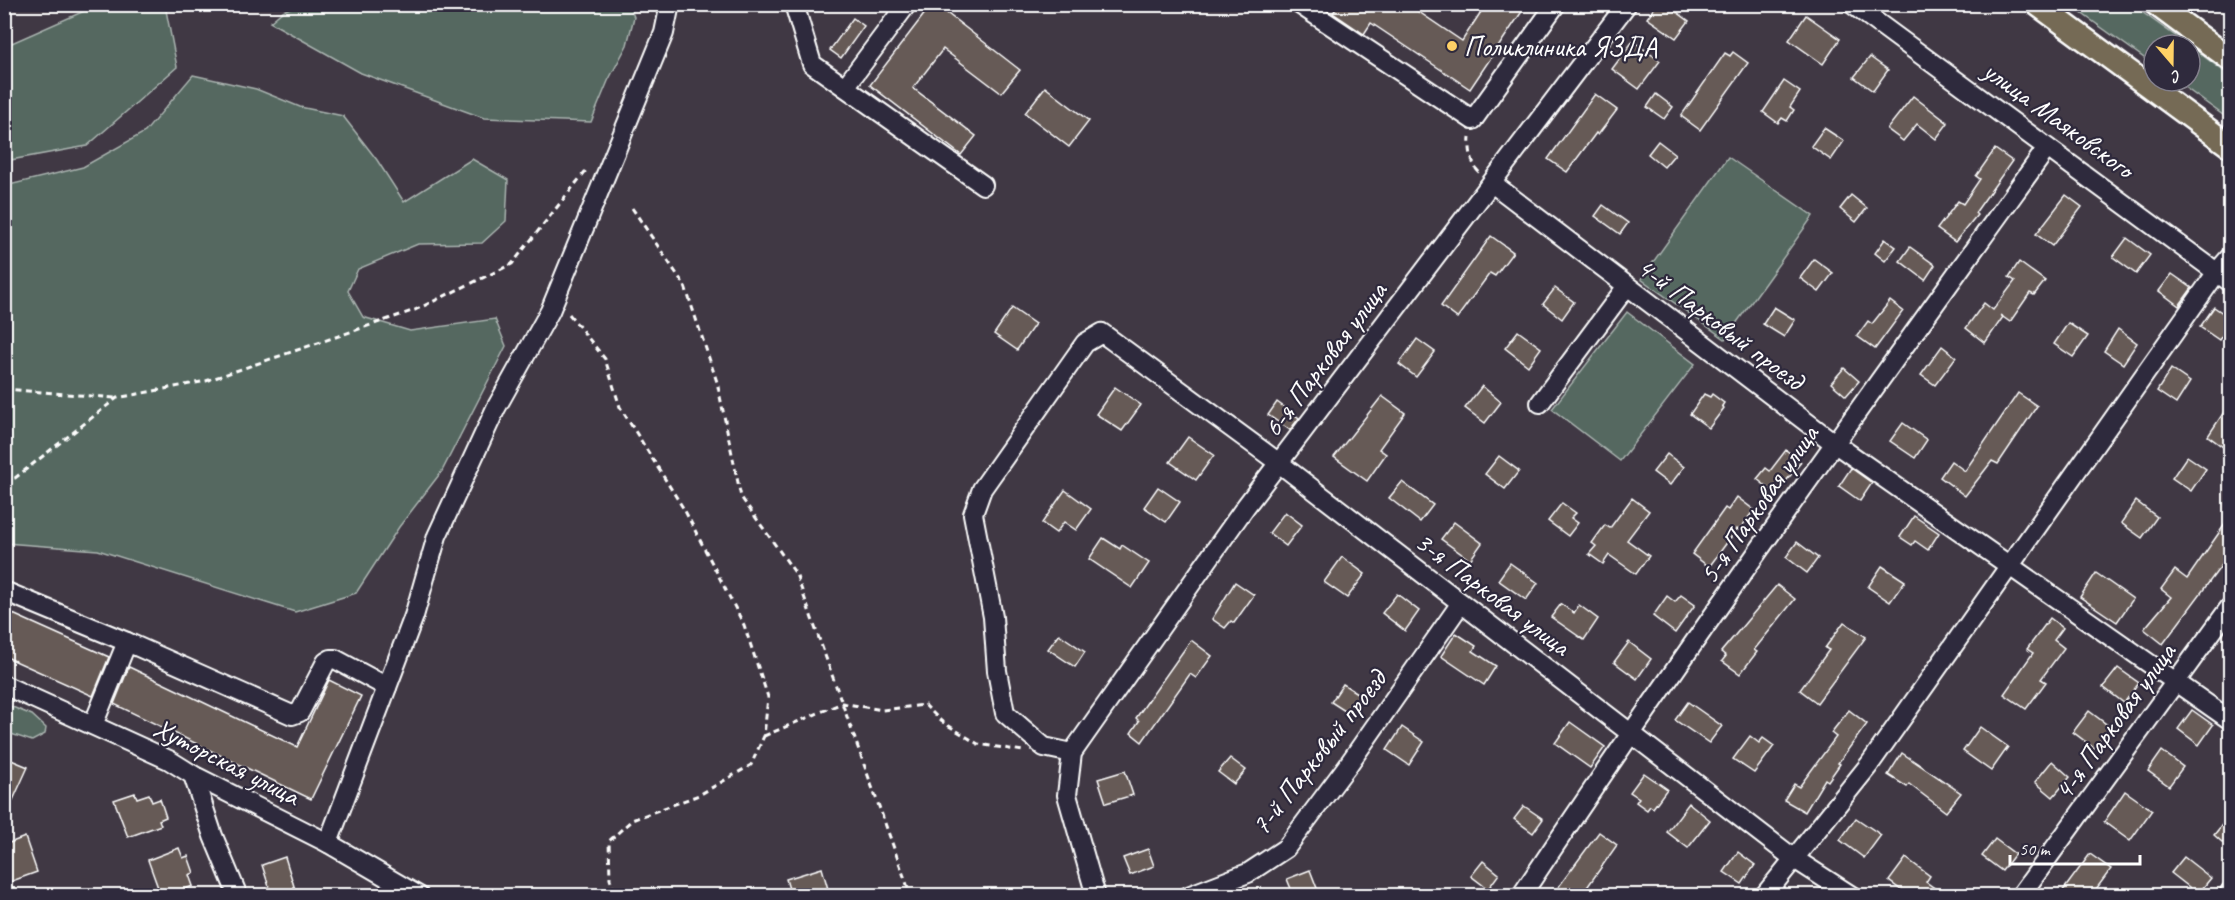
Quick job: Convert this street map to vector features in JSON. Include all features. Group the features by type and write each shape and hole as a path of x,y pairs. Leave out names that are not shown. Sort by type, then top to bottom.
{"main road":[{"path":"2037,4 2230,146"},
{"path":"2156,4 2230,59"}],"street":[{"path":"328,843 414,616 437,536 496,408 556,298 664,33 670,4"},
{"path":"794,4 812,64 984,185"},
{"path":"845,87 906,4"},
{"path":"1298,5 1473,120 1556,4"},
{"name":"6-я Парковая улица","path":"1072,753 1246,506 1627,4"},
{"name":"улица Маяковского","path":"1852,4 2224,277"},
{"name":"5-я Парковая улица","path":"1521,896 1630,732 1834,443 2047,148"},
{"name":"4-й Парковый проезд","path":"1492,183 1834,443 2230,720"},
{"path":"1764,896 1869,765 2008,566 2224,277 2230,257"},
{"path":"1540,403 1627,286"},
{"name":"3-я Парковая улица","path":"1044,747 1005,713 993,617 973,514 982,489 1085,343 1102,333 1279,463 1793,858 1852,896"},
{"path":"4,591 292,715 300,712 326,662 331,659 387,687"},
{"name":"7-й Парковый проезд","path":"1188,896 1248,873 1286,848 1348,765 1461,603"},
{"name":"4-я Парковая улица","path":"2019,896 2230,607"},
{"path":"93,725 127,642"},
{"name":"Хуторская улица","path":"4,685 170,760 193,775 328,843 419,896"},
{"path":"1044,747 1072,753 1066,795 1096,896"},
{"path":"193,775 213,836 238,896"}],"path":[{"path":"1473,120 1470,145 1475,169 1492,183"},
{"path":"4,389 117,398 206,381 415,310 513,264 593,160"},
{"path":"632,208 685,286 717,382 741,497 796,574 911,896"},
{"path":"556,298 605,359 620,407 685,511 744,626 768,697 764,736 751,765 699,795 632,820 609,841 610,879 616,896"},
{"path":"4,480 15,478 117,398"},
{"path":"764,736 842,703 882,710 925,705 941,721 978,744 1019,752 1044,747"}],"green space":[{"path":"100,4 165,5 177,67 87,146 5,161 5,46"},
{"path":"629,4 634,17 627,45 608,81 591,122 484,118 361,73 270,22 283,11 297,5"},
{"path":"2070,5 2132,5 2171,33 2142,33 2142,56"},
{"path":"2202,55 2230,76 2230,120 2193,93 2202,93"},
{"path":"193,75 256,89 300,107 343,116 377,160 404,202 472,159 508,180 506,221 482,243 418,244 358,269 348,291 363,317 410,331 495,319 506,346 442,471 399,527 356,593 295,612 98,550 5,543 5,186 83,167 145,132"},
{"path":"1728,157 1813,216 1725,339 1641,279"},
{"path":"1627,312 1695,364 1620,461 1552,409"},
{"path":"5,704 32,715 46,728 45,734 32,741 5,732"}],"building":[{"path":"932,4 935,4 1020,70 1001,93 943,49 913,88 976,136 961,155 870,85"},
{"name":"Поликлиника ЯЗДА","path":"1339,4 1407,4 1462,41 1486,4 1527,4 1470,89 1371,23 1364,34 1333,13"},
{"path":"1657,4 1666,4 1689,21 1676,38 1647,18"},
{"path":"1806,15 1840,39 1823,64 1789,40"},
{"path":"853,18 864,26 841,58 830,50"},
{"path":"1633,41 1660,61 1639,89 1612,69"},
{"path":"1733,52 1748,63 1700,130 1681,116 1725,53 1730,56"},
{"path":"1870,57 1888,70 1873,91 1854,77"},
{"path":"1784,81 1800,92 1790,107 1794,110 1787,121 1782,118 1778,123 1763,112"},
{"path":"1045,87 1089,121 1069,147 1025,113"},
{"path":"1595,94 1617,110 1598,135 1596,133 1567,172 1548,159"},
{"path":"1656,94 1673,107 1664,119 1647,107"},
{"path":"1913,96 1948,123 1936,139 1917,124 1903,141 1887,129"},
{"path":"1824,128 1844,141 1831,160 1811,146"},
{"path":"1658,141 1675,154 1664,167 1648,154"},
{"path":"1995,149 2012,161 1975,213 1977,215 1955,242 1937,229 1958,201 1963,204 1980,179 1976,176"},
{"path":"1851,195 1867,208 1856,222 1840,209"},
{"path":"2066,195 2082,207 2052,246 2036,234"},
{"path":"1603,205 1628,223 1620,234 1595,216"},
{"path":"1491,236 1513,252 1495,276 1490,273 1457,318 1441,306"},
{"path":"2127,238 2150,255 2136,274 2113,257"},
{"path":"1885,239 1896,247 1885,261 1875,253"},
{"path":"1910,247 1935,265 1925,280 1900,261"},
{"path":"1814,259 1833,273 1819,292 1800,278"},
{"path":"2019,262 2045,281 2034,295 2030,293 2010,322 2003,317 1985,343 1966,328 1984,303 1993,310 2015,281 2009,277"},
{"path":"2172,274 2192,288 2179,306 2159,291"},
{"path":"1555,288 1574,302 1562,319 1543,304"},
{"path":"1890,301 1903,311 1875,349 1857,336 1868,321 1872,324"},
{"path":"1774,307 1795,320 1784,337 1763,324"},
{"path":"2214,307 2230,318 2230,324 2219,340 2200,327"},
{"path":"1012,308 1035,324 1017,350 994,334"},
{"path":"2068,323 2088,336 2073,357 2054,344"},
{"path":"2118,329 2137,343 2123,364 2104,351"},
{"path":"1518,331 1541,348 1528,366 1505,348"},
{"path":"1417,339 1435,352 1416,377 1399,364"},
{"path":"1942,346 1956,357 1935,385 1921,375"},
{"path":"1844,368 1859,381 1846,396 1831,383"},
{"path":"2171,369 2190,382 2176,404 2157,391"},
{"path":"1482,386 1501,402 1485,423 1465,408"},
{"path":"1115,387 1141,405 1122,431 1096,414"},
{"path":"2018,393 2037,406 1998,464 1992,461 1965,496 1940,477 1951,461 1965,471"},
{"path":"1704,394 1710,397 1712,394 1724,403 1722,406 1724,408 1709,428 1690,414"},
{"path":"1382,396 1405,413 1379,449 1386,454 1367,481 1334,457"},
{"path":"1277,402 1299,418 1290,430 1268,415"},
{"path":"2230,403 2230,452 2208,436"},
{"path":"1903,423 1927,440 1915,458 1890,441"},
{"path":"1188,437 1214,455 1196,480 1170,462"},
{"path":"1786,450 1801,462 1776,494 1757,479 1766,468 1770,471"},
{"path":"1667,454 1684,467 1670,485 1653,472"},
{"path":"1499,456 1519,471 1505,489 1485,474"},
{"path":"2187,456 2206,469 2191,491 2172,478"},
{"path":"1851,468 1872,483 1860,501 1839,486"},
{"path":"1402,482 1433,505 1420,522 1389,498"},
{"path":"1158,487 1180,502 1166,522 1144,507"},
{"path":"1065,490 1091,509 1076,530 1064,522 1056,533 1042,523"},
{"path":"1737,497 1754,510 1709,567 1692,554 1725,508 1728,510"},
{"path":"1632,498 1649,511 1627,540 1649,556 1636,574 1609,555 1603,564 1589,554 1596,546 1592,543 1605,525 1610,528"},
{"path":"2136,501 2157,517 2142,538 2121,523"},
{"path":"1562,503 1576,513 1571,518 1578,523 1568,536 1548,521"},
{"path":"1285,512 1302,525 1286,546 1269,533"},
{"path":"1914,516 1939,533 1928,550 1915,541 1912,545 1900,537"},
{"path":"2230,517 2230,554 2163,644 2144,629 2171,597 2161,589 2175,570 2187,579"},
{"path":"1454,522 1482,543 1470,560 1441,539"},
{"path":"1103,538 1120,549 1122,545 1149,563 1132,588 1089,559"},
{"path":"1797,542 1818,558 1807,573 1786,557"},
{"path":"1342,557 1365,574 1347,598 1324,582"},
{"path":"1510,563 1538,583 1526,600 1498,580"},
{"path":"1882,566 1905,581 1890,602 1868,587"},
{"path":"2096,573 2133,599 2117,622 2080,597"},
{"path":"1235,582 1254,595 1234,623 1231,621 1225,628 1212,619"},
{"path":"1777,585 1795,599 1754,650 1757,652 1740,674 1722,661 1726,656 1721,652"},
{"path":"1397,594 1419,611 1405,631 1382,613"},
{"path":"1681,595 1695,605 1675,633 1653,616 1667,596 1675,602"},
{"path":"1561,604 1574,613 1579,605 1598,619 1584,640 1551,617"},
{"path":"4,610 109,657 93,696 4,656"},
{"path":"2050,618 2063,628 2054,640 2064,648 2041,679 2046,682 2026,709 2004,694 2033,653 2027,649"},
{"path":"1844,622 1866,637 1817,703 1800,690 1829,650 1825,648"},
{"path":"1456,633 1476,646 1473,651 1496,666 1484,685 1441,656"},
{"path":"1059,634 1085,652 1075,667 1048,649"},
{"path":"1191,640 1212,656 1196,678 1190,674 1142,742 1131,733 1139,721 1136,718"},
{"path":"1629,642 1651,659 1637,679 1614,662"},
{"path":"129,667 297,747 329,680 361,696 311,799 114,704"},
{"path":"2118,668 2139,683 2124,703 2103,687"},
{"path":"1343,684 1360,695 1348,713 1331,702"},
{"path":"1688,702 1722,726 1709,743 1675,720"},
{"path":"1849,710 1867,724 1838,763 1840,764 1828,781 1825,779 1805,812 1784,800 1794,784 1799,787 1836,737 1831,733"},
{"path":"2192,710 2213,725 2199,745 2178,729"},
{"path":"2089,711 2110,727 2094,748 2073,732"},
{"path":"1570,722 1605,747 1590,768 1555,743"},
{"path":"1402,727 1424,742 1409,765 1387,750"},
{"path":"1980,727 2008,747 1991,771 1963,751"},
{"path":"1750,736 1759,743 1763,738 1774,746 1754,773 1733,759"},
{"path":"2162,751 2183,767 2169,786 2148,771"},
{"path":"1902,753 1961,793 1946,812 1909,784 1907,787 1888,775"},
{"path":"4,757 28,767 4,820"},
{"path":"1230,758 1246,770 1234,784 1218,772"},
{"path":"2052,761 2070,777 2053,797 2035,782"},
{"path":"1125,771 1133,795 1106,803 1098,779"},
{"path":"1644,773 1667,789 1653,808 1650,806 1647,810 1636,802 1639,798 1630,792"},
{"path":"2125,791 2152,810 2130,841 2104,822"},
{"path":"135,793 137,798 149,794 152,802 160,799 166,817 159,820 161,825 128,837 114,800"},
{"path":"1689,803 1710,820 1688,848 1667,832"},
{"path":"1524,806 1543,819 1533,833 1514,819"},
{"path":"2230,815 2230,849 2214,835"},
{"path":"1856,818 1881,835 1864,858 1840,840"},
{"path":"1599,832 1617,845 1581,896 1565,896 1557,889"},
{"path":"25,837 37,872 4,884 4,845"},
{"path":"1995,839 2015,854 2002,871 1982,856"},
{"path":"179,848 183,858 188,856 194,873 189,875 193,886 161,896 148,860"},
{"path":"1148,849 1154,866 1130,875 1123,858"},
{"path":"1738,852 1755,865 1742,884 1724,872"},
{"path":"2090,854 2111,869 2091,896 2059,896"},
{"path":"285,857 297,896 272,896 262,865"},
{"path":"2184,857 2211,878 2198,894 2171,873"},
{"path":"1906,858 1930,876 1926,882 1946,896 1909,896 1889,881"},
{"path":"1483,861 1499,874 1488,889 1471,876"},
{"path":"822,868 830,896 791,896 786,879"},
{"path":"1310,870 1320,896 1294,896 1287,879"}],"place":[{"name":"Поликлиника ЯЗДА","path":"1452,46"}]}
